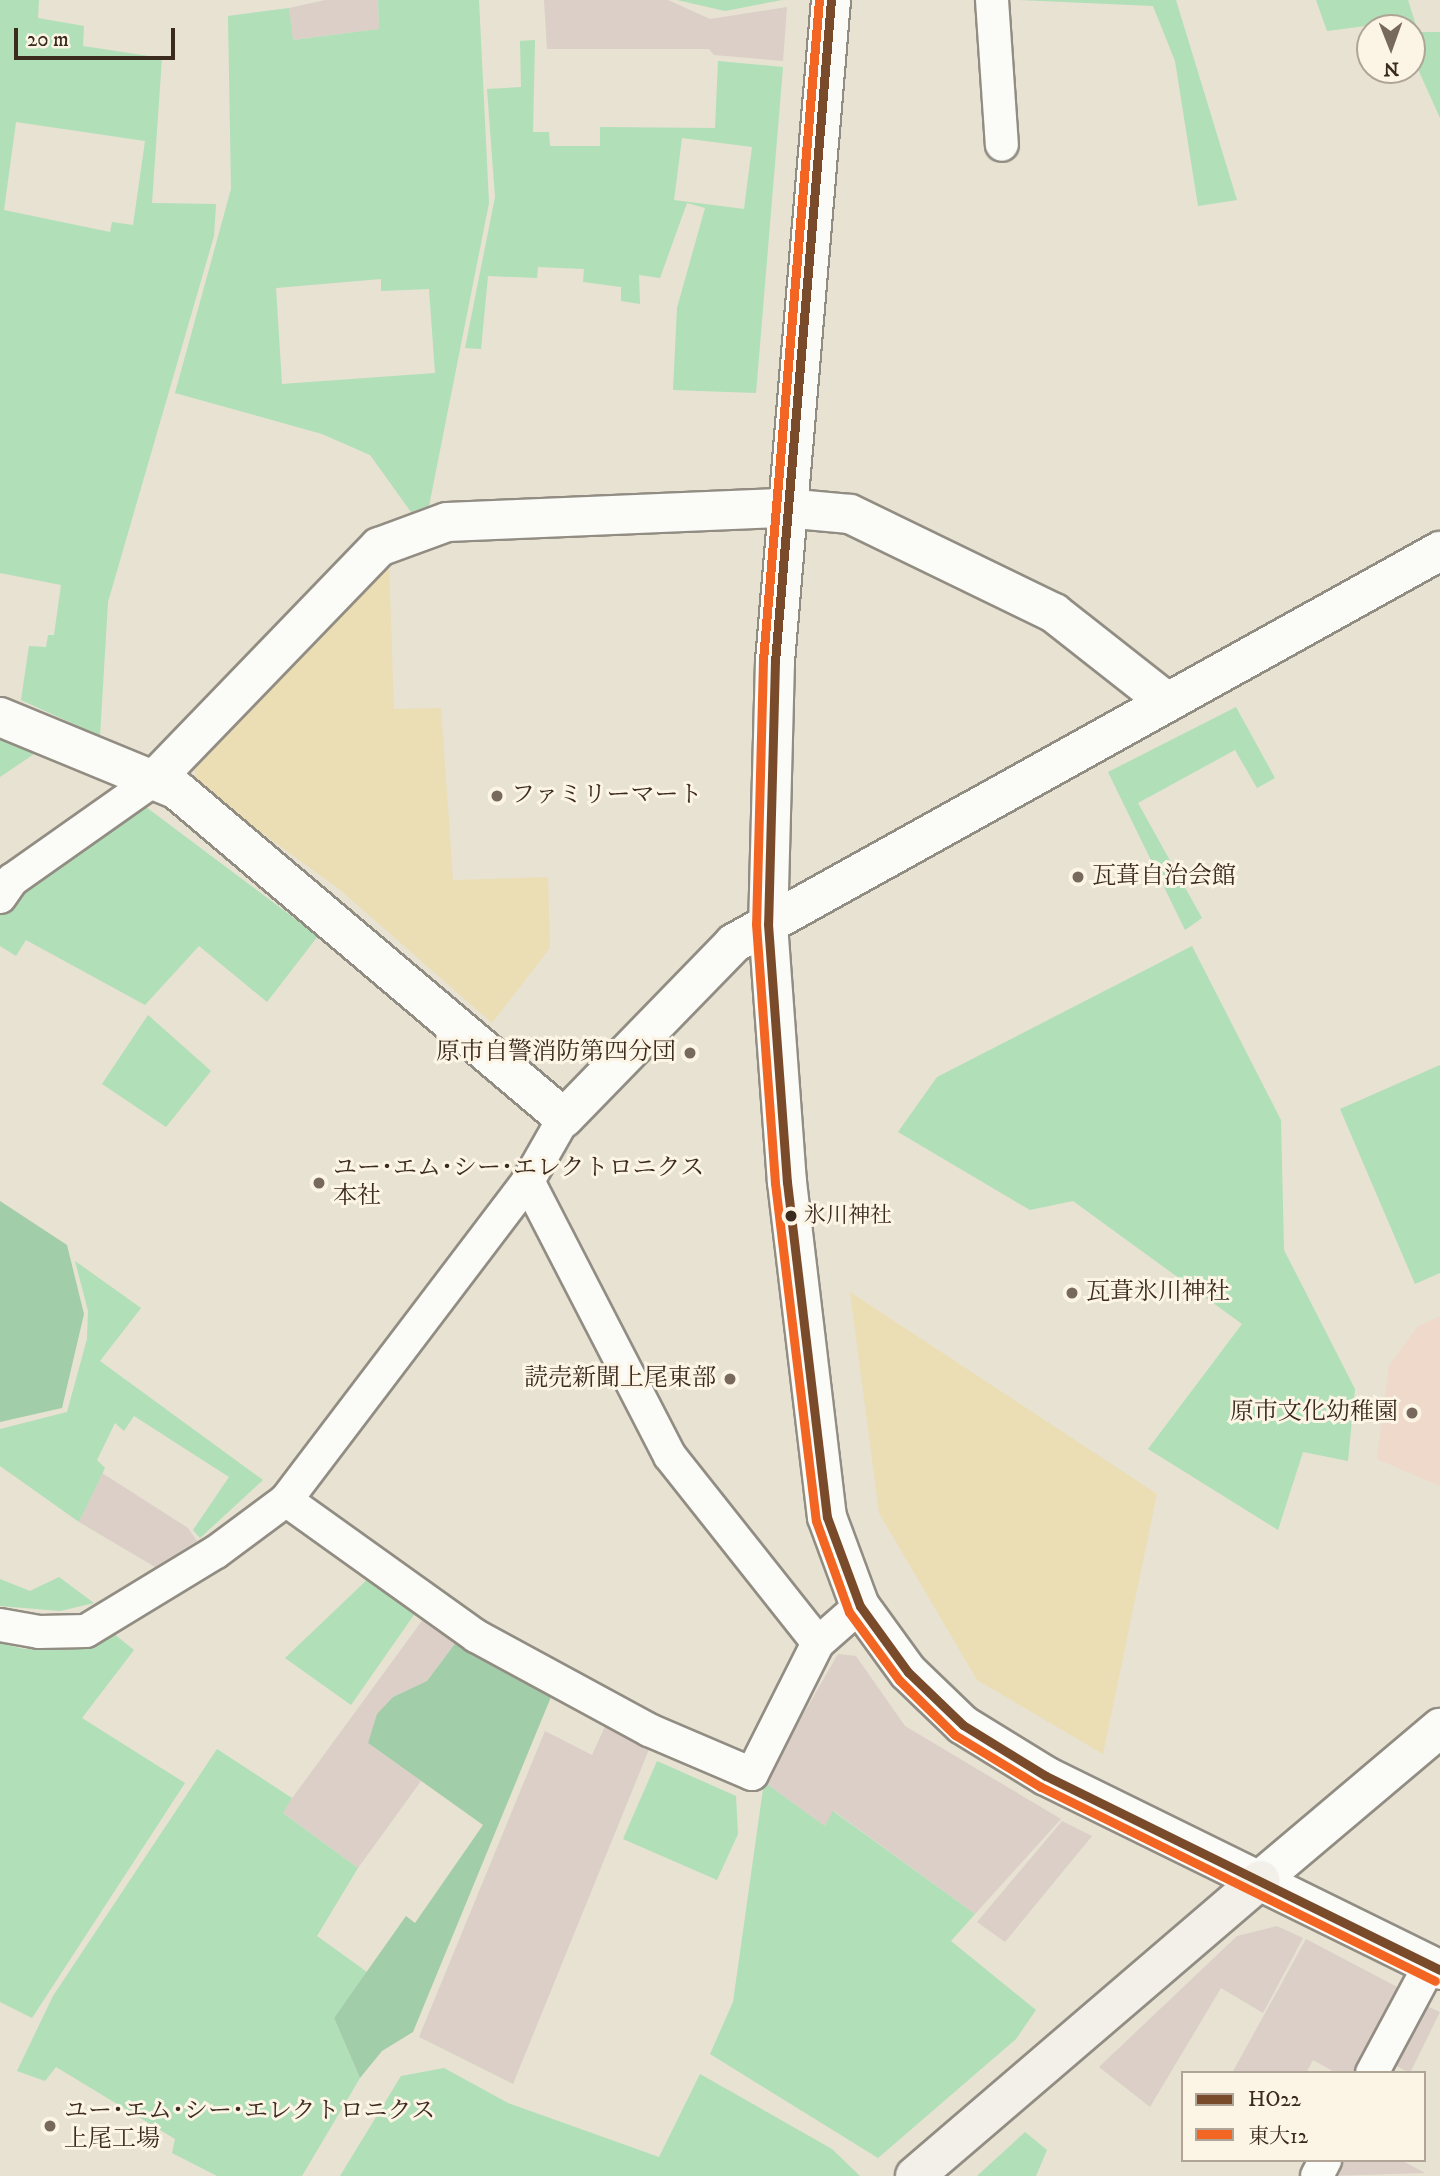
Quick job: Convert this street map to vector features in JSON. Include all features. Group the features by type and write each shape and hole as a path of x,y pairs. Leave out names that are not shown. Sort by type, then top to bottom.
{"street":[{"path":"831,0 785,509 768,924 787,1182 827,1517 860,1606 908,1672 963,1725 1046,1776 1435,1967"},
{"path":"154,780 341,582 379,547 413,530 447,522 785,509 849,514 1054,613 1167,702"},
{"path":"0,718 177,790 564,1118 734,943 1440,551"},
{"path":"915,2176 1440,1728"}],"lane":[{"path":"992,0 1002,145"},
{"path":"4,882 154,780"},
{"path":"0,1625 39,1632 86,1631 216,1552 286,1500 527,1181 564,1118"},
{"path":"527,1181 670,1456 818,1643"},
{"path":"286,1500 476,1636 649,1730 752,1774 818,1643 860,1606"},
{"path":"1373,2071 1435,1967"}],"shaded area":[{"path":"325,0 378,0 379,29 292,40 289,8"},
{"path":"544,0 668,0 710,19 787,7 783,61 714,55 709,49 547,49"},
{"name":"原市文化幼稚園","path":"1440,1316 1440,1486 1377,1459 1389,1366 1417,1327"},
{"path":"102,1473 188,1528 197,1541 155,1567 79,1522"},
{"path":"424,1618 457,1641 427,1681 393,1697 368,1743 421,1781 358,1868 282,1812"},
{"path":"838,1654 856,1656 905,1726 1061,1819 975,1914 834,1811 825,1826 764,1782"},
{"path":"608,1720 652,1742 513,2084 419,2037 545,1731 592,1755"},
{"path":"1062,1821 1092,1836 1005,1942 977,1922"},
{"path":"1277,1926 1303,1938 1263,2013 1221,1988 1150,2107 1099,2067 1237,1936"},
{"path":"1306,1939 1401,1989 1359,2071 1332,2071 1313,2060 1307,2071 1233,2071"},
{"path":"1420,2003 1440,2012 1411,2071 1391,2063"},
{"path":"1333,2162 1405,2162 1425,2173 1326,2176"}],"green space":[{"path":"0,0 39,0 38,18 84,26 83,46 162,58 152,203 216,204 214,236 108,602 100,736 21,700 29,646 46,647 48,635 54,635 61,585 0,573","holes":["16,122 145,141 133,225 112,222 110,232 4,210"]},
{"path":"378,0 479,0 489,203 429,506 411,512 370,455 322,434 175,393 231,189 228,16 289,8 293,40 379,29","holes":["381,279 381,291 429,289 435,373 282,384 276,288"]},
{"path":"677,0 782,0 725,11"},
{"path":"1019,0 1176,0 1237,200 1198,206 1175,61 1153,6"},
{"path":"1316,0 1408,0 1412,14 1356,14 1356,27 1327,31"},
{"path":"1426,32 1440,32 1440,118 1425,84"},
{"path":"535,40 533,132 549,132 550,146 600,146 600,127 715,128 718,61 783,67 756,393 673,390 677,308 705,208 687,203 660,278 639,275 640,304 621,301 621,287 583,282 584,269 538,267 537,278 488,276 481,349 465,348 495,197 487,89 521,87 520,41","holes":["682,138 752,147 744,209 674,200"]},
{"path":"1236,707 1275,778 1257,788 1235,750 1138,803 1202,918 1185,930 1108,772"},
{"path":"0,737 37,752 0,777"},
{"path":"146,807 318,936 267,1002 199,946 145,1005 26,940 16,956 0,946 0,915 11,897"},
{"path":"1192,946 1281,1120 1284,1250 1355,1389 1348,1461 1303,1452 1278,1530 1148,1449 1242,1324 1073,1201 1030,1210 898,1132 937,1077"},
{"path":"148,1015 211,1071 166,1127 102,1084"},
{"path":"1440,1065 1440,1273 1415,1284 1340,1109"},
{"path":"0,1201 67,1245 84,1314 62,1408 0,1422"},
{"path":"75,1261 141,1308 100,1361 263,1480 200,1538 193,1530 229,1477 134,1416 124,1431 115,1423 97,1460 105,1468 79,1522 0,1466 0,1429 67,1412 87,1339 88,1311"},
{"path":"372,1575 416,1612 351,1705 285,1658"},
{"path":"59,1577 94,1603 60,1611 0,1606 0,1579 30,1591"},
{"path":"108,1629 134,1650 82,1718 185,1783 32,2018 0,2002 0,1643 24,1649 84,1644"},
{"path":"457,1641 551,1697 413,2032 382,2051 360,2078 334,2018 406,1916 415,1923 483,1825 368,1743 377,1714 393,1697 427,1681"},
{"path":"217,1749 292,1798 283,1813 358,1868 317,1936 367,1972 334,2018 360,2078 302,2176 217,2176 172,2153 175,2139 56,2067 45,2081 17,2071 53,1996"},
{"path":"657,1761 736,1796 738,1834 717,1880 623,1839"},
{"path":"764,1782 825,1826 833,1811 975,1914 951,1941 1036,2010 1016,2039 878,2158 710,2054 733,2002"},
{"path":"444,2068 508,2103 659,2157 700,2074 832,2149 860,2176 340,2176 401,2076"},
{"path":"1025,2132 1047,2150 1036,2176 977,2176"}],"sand":[{"path":"389,564 394,709 441,708 453,880 548,877 550,948 492,1023 339,889 196,785 194,762"},
{"path":"850,1292 1157,1494 1103,1754 977,1680 879,1513"}],"transit line":[{"name":"東大12","path":"819,0 763,660 756,924 775,1183 816,1521 849,1612 899,1680 955,1735 1041,1787 1435,1981"},
{"name":"HO22","path":"831,0 775,661 768,924 787,1182 827,1517 860,1606 908,1672 963,1725 1046,1776 1440,1970"}],"place":[{"name":"ファミリーマート","path":"497,796"},
{"name":"瓦葺自治会館","path":"1078,877"},
{"name":"原市自警消防第四分団","path":"690,1053"},
{"name":"ユー･エム･シー･エレクトロニクス 本社","path":"319,1183"},
{"name":"氷川神社","path":"791,1216"},
{"name":"瓦葺氷川神社","path":"1072,1293"},
{"name":"読売新聞上尾東部","path":"730,1379"},
{"name":"原市文化幼稚園","path":"1412,1413"},
{"name":"ユー･エム･シー･エレクトロニクス 上尾工場","path":"50,2126"}]}
